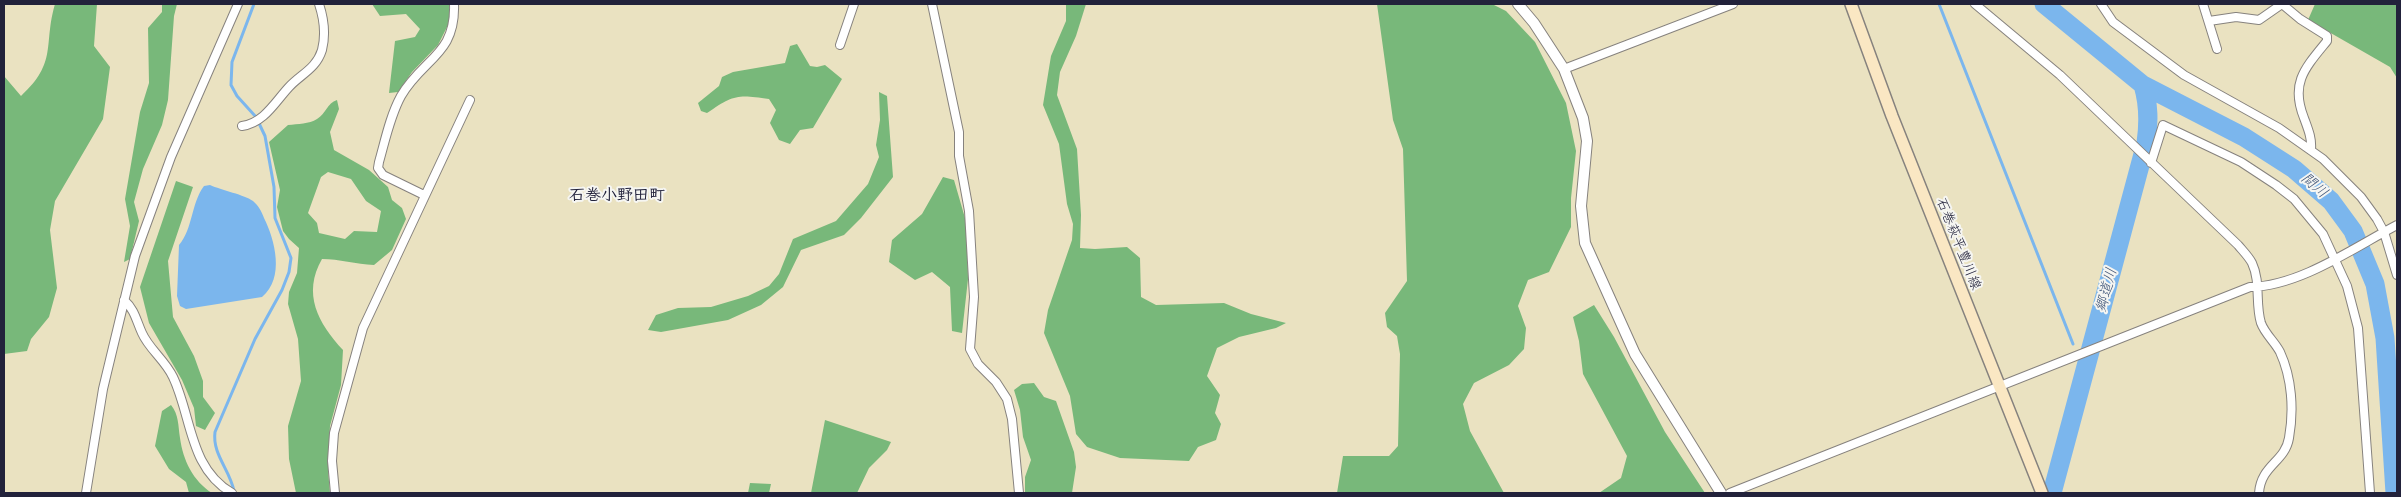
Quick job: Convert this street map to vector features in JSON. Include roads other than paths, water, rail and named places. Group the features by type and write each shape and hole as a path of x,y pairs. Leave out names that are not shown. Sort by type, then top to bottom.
{"main road":[{"name":"石巻萩平豊川線","path":"1851,4 1892,116 2042,493"}],"street":[{"path":"86,493 103,389 143,231 171,157 238,4"},
{"path":"242,126 256,122 290,85 314,66 322,51 325,32 319,4"},
{"path":"424,196 383,175 378,168 400,98 413,79 448,42 455,22 454,4"},
{"path":"840,45 854,4"},
{"path":"932,4 959,132 958,156 969,211 974,297 970,348 978,364 996,382 1007,399 1012,419 1019,493"},
{"path":"1518,4 1539,31 1564,70 1582,118 1587,140 1580,206 1586,243 1635,354 1721,493"},
{"path":"1564,70 1733,4"},
{"path":"1975,4 2060,75 2238,245 2252,263 2262,325 2284,363 2291,390 2292,405 2285,450 2263,475 2259,493"},
{"path":"2101,4 2113,22 2184,75 2280,128 2311,149 2362,197 2382,233 2397,275"},
{"path":"2203,4 2217,49"},
{"path":"2209,21 2236,17 2259,20 2282,4 2300,19 2326,36 2327,41 2313,58 2299,83 2297,94 2298,103 2311,136 2311,149"},
{"path":"335,493 332,461 334,433 351,365 363,328 470,100"},
{"path":"2150,162 2163,126 2241,162 2294,199 2323,234 2338,256 2348,286 2358,328 2370,493"},
{"path":"1730,493 2250,287 2265,287 2309,272 2397,225"},
{"path":"124,300 132,307 148,344 165,362 172,375 194,445 204,466 214,479 232,493"}],"water":[{"path":"210,185 249,199 258,207 272,237 276,259 274,280 262,297 186,309 180,306 177,296 179,245 184,239 200,193 204,186"}],"waterway":[{"path":"234,491 216,448 215,432 255,339 282,290 289,272 291,258 275,218 274,187 265,136 256,117 237,96 231,85 232,62 254,4"},
{"path":"1939,4 2073,344"},
{"name":"間川","path":"2044,4 2143,85 2244,137 2294,169 2331,201 2353,231 2375,284 2385,338 2395,493"},
{"name":"郷道川","path":"2052,493 2146,143 2148,114 2143,85"}],"district":[{"name":"石巻小野田町","path":"617,196"}]}
